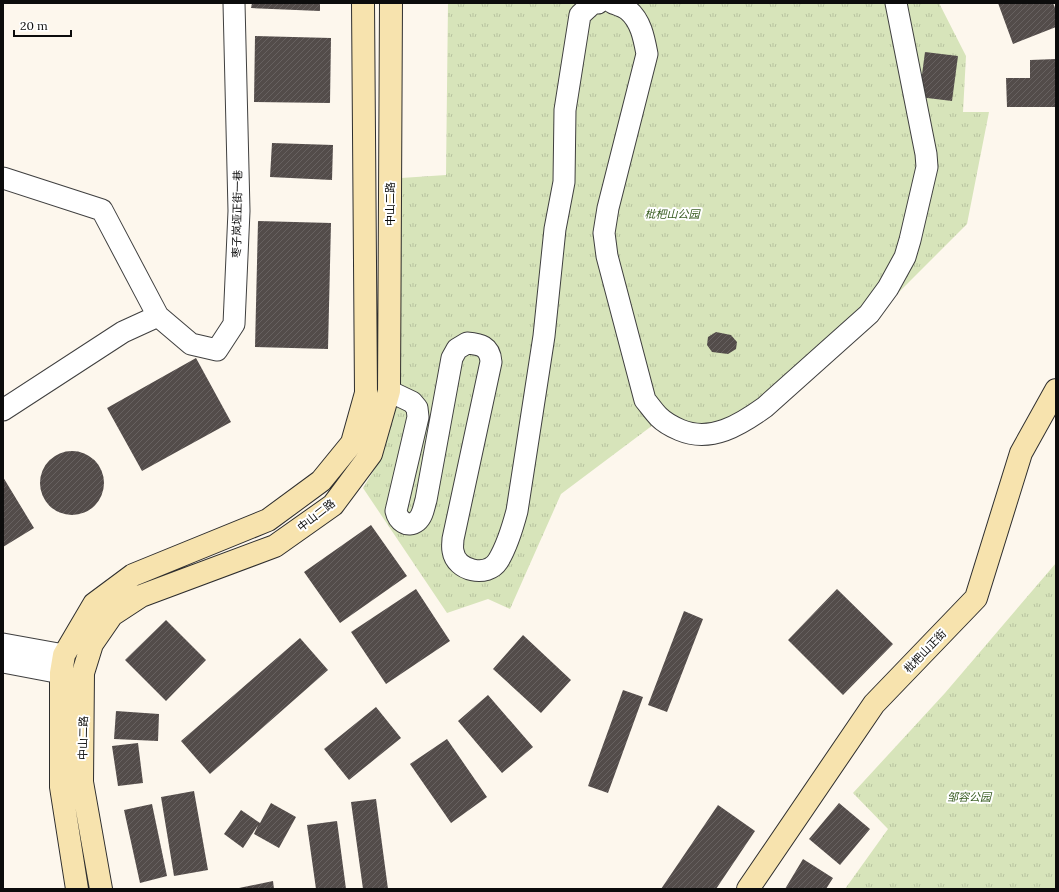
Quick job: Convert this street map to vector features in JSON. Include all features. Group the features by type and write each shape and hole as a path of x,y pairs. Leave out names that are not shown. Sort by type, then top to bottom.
{"main road":[{"path":"62,664 94,604 133,575 268,520 321,481 352,443 366,393 363,3"},
{"name":"中山二路","path":"101,889 82,782 83,673 92,644 112,615 141,596 275,546 333,505 371,454 389,391 391,3"},
{"name":"枇杷山正街","path":"748,889 874,704 976,598 1022,453 1056,390"},
{"name":"中山二路","path":"62,664 61,787 77,889"}],"street":[{"name":"枣子岚垭正街一巷","path":"158,316 191,344 217,350 234,324 239,211 234,3"},
{"path":"389,391 412,402 418,408 418,417 396,511 398,518 403,523 410,524 417,521 426,500 452,358 457,349 466,343 477,344 485,347 490,355 491,362 453,538 453,552 458,561 465,568 474,571 482,571 492,567 498,561 512,528 517,511 544,336 555,229 564,182 565,110 580,15 593,4 598,3"},
{"path":"613,3 628,10 638,22 644,35 647,54 608,208 604,233 607,256 645,400 660,418 687,432 703,435 718,433 747,420 765,407 869,314 888,288 905,257 927,167 926,154 896,3"},
{"path":"3,178 102,210 158,316 123,332 3,410"},
{"path":"3,644 62,664"},
{"path":"3,662 62,664"}],"green space":[{"name":"枇杷山公园","path":"448,3 939,3 966,56 963,112 989,112 967,224 872,319 749,429 710,445 687,442 653,425 561,494 510,609 488,599 447,613 363,488 382,457 399,385 401,178 446,175"},
{"name":"邹容公园","path":"1056,563 1056,889 845,889 888,829 853,793 945,693"}],"building":[{"path":"252,3 320,3 320,11 251,8"},
{"path":"998,3 1053,3 1056,10 1056,27 1013,44"},
{"path":"255,36 331,38 330,103 254,102"},
{"path":"925,52 958,56 952,101 919,97"},
{"path":"1056,59 1056,107 1007,107 1006,78 1030,78 1030,60"},
{"path":"272,143 333,145 332,180 270,177"},
{"path":"258,221 331,223 328,349 255,347"},
{"path":"716,332 731,335 737,342 736,349 728,354 712,352 707,345 708,337"},
{"path":"196,358 231,422 142,471 107,408"},
{"path":"66,451 78,451 95,460 102,471 104,483 102,495 95,506 78,515 66,515 54,510 45,501 40,489 40,477 45,465 54,456"},
{"path":"3,477 34,528 3,547"},
{"path":"371,525 407,576 340,623 304,572"},
{"path":"416,589 450,641 386,684 351,632"},
{"path":"837,589 893,644 843,695 788,640"},
{"path":"684,611 703,619 667,712 648,705"},
{"path":"166,620 206,660 166,701 125,660"},
{"path":"523,635 571,680 541,713 493,669"},
{"path":"300,638 328,670 210,774 181,741"},
{"path":"623,690 643,697 608,793 588,786"},
{"path":"488,695 533,747 502,773 458,721"},
{"path":"376,707 401,738 349,780 324,749"},
{"path":"116,711 159,714 158,741 114,739"},
{"path":"447,739 487,797 451,823 410,764"},
{"path":"138,743 143,783 118,786 112,746"},
{"path":"194,791 208,870 174,876 161,797"},
{"path":"376,799 388,889 363,889 351,802"},
{"path":"271,803 296,817 279,848 254,834 258,825 243,848 224,834 241,810 260,823"},
{"path":"839,803 870,829 840,865 809,839"},
{"path":"152,804 167,876 140,883 124,810"},
{"path":"718,805 755,831 716,889 661,889"},
{"path":"337,821 346,889 316,889 307,825"},
{"path":"803,859 833,878 826,889 785,889"},
{"path":"273,881 274,889 239,889 239,888"}]}
